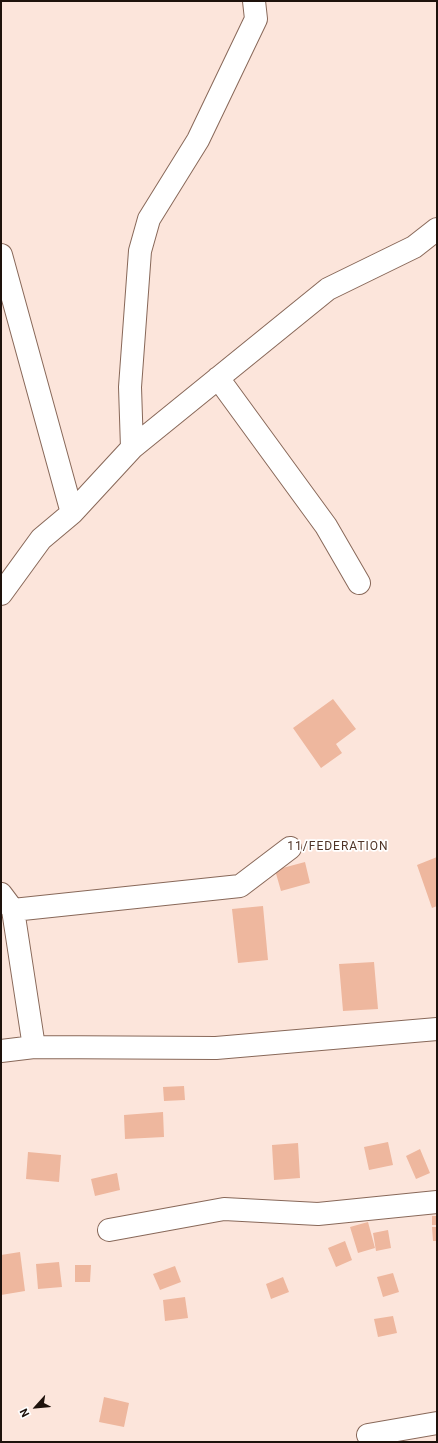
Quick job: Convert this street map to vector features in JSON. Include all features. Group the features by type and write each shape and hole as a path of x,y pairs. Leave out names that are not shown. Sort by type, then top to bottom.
{"street":[{"path":"132,448 130,387 140,251 149,219 198,140 256,19 254,1"},
{"path":"1,594 41,539 72,513 132,448 328,289 414,247 437,229"},
{"path":"1,254 72,513"},
{"path":"218,378 326,526 358,583"},
{"path":"34,1047 7,902 240,886 290,848"},
{"path":"1,1051 34,1047 216,1048 437,1029"},
{"path":"109,1230 224,1209 318,1214 437,1202"},
{"path":"368,1435 437,1423"}],"building":[{"path":"333,699 356,729 336,744 342,753 321,768 293,728"},
{"path":"437,857 437,906 432,908 417,865"},
{"path":"305,862 310,883 281,891 275,870"},
{"path":"263,906 268,960 238,963 232,909"},
{"path":"374,962 378,1009 343,1011 339,964"},
{"path":"184,1086 185,1100 164,1101 163,1087"},
{"path":"163,1112 164,1137 125,1139 124,1115"},
{"path":"388,1142 393,1165 369,1170 364,1147"},
{"path":"298,1143 300,1178 274,1180 272,1145"},
{"path":"420,1149 430,1173 416,1179 406,1156"},
{"path":"28,1152 61,1155 59,1182 26,1179"},
{"path":"117,1173 120,1190 95,1196 91,1179"},
{"path":"432,1216 437,1216 437,1225 432,1225"},
{"path":"368,1222 375,1248 358,1253 350,1227"},
{"path":"432,1227 437,1227 437,1241 433,1241"},
{"path":"388,1230 391,1248 376,1251 373,1233"},
{"path":"345,1241 352,1260 336,1267 328,1248"},
{"path":"20,1252 25,1291 1,1295 1,1255"},
{"path":"59,1262 62,1287 38,1289 36,1264"},
{"path":"75,1265 91,1265 90,1282 75,1282"},
{"path":"175,1266 181,1282 160,1290 153,1274"},
{"path":"393,1273 399,1292 383,1297 377,1277"},
{"path":"283,1277 289,1292 271,1299 266,1284"},
{"path":"185,1297 188,1318 165,1321 163,1300"},
{"path":"393,1316 397,1333 378,1337 374,1319"},
{"path":"104,1397 129,1403 124,1427 99,1422"}],"district":[{"name":"11/FEDERATION","path":"338,847"}]}
